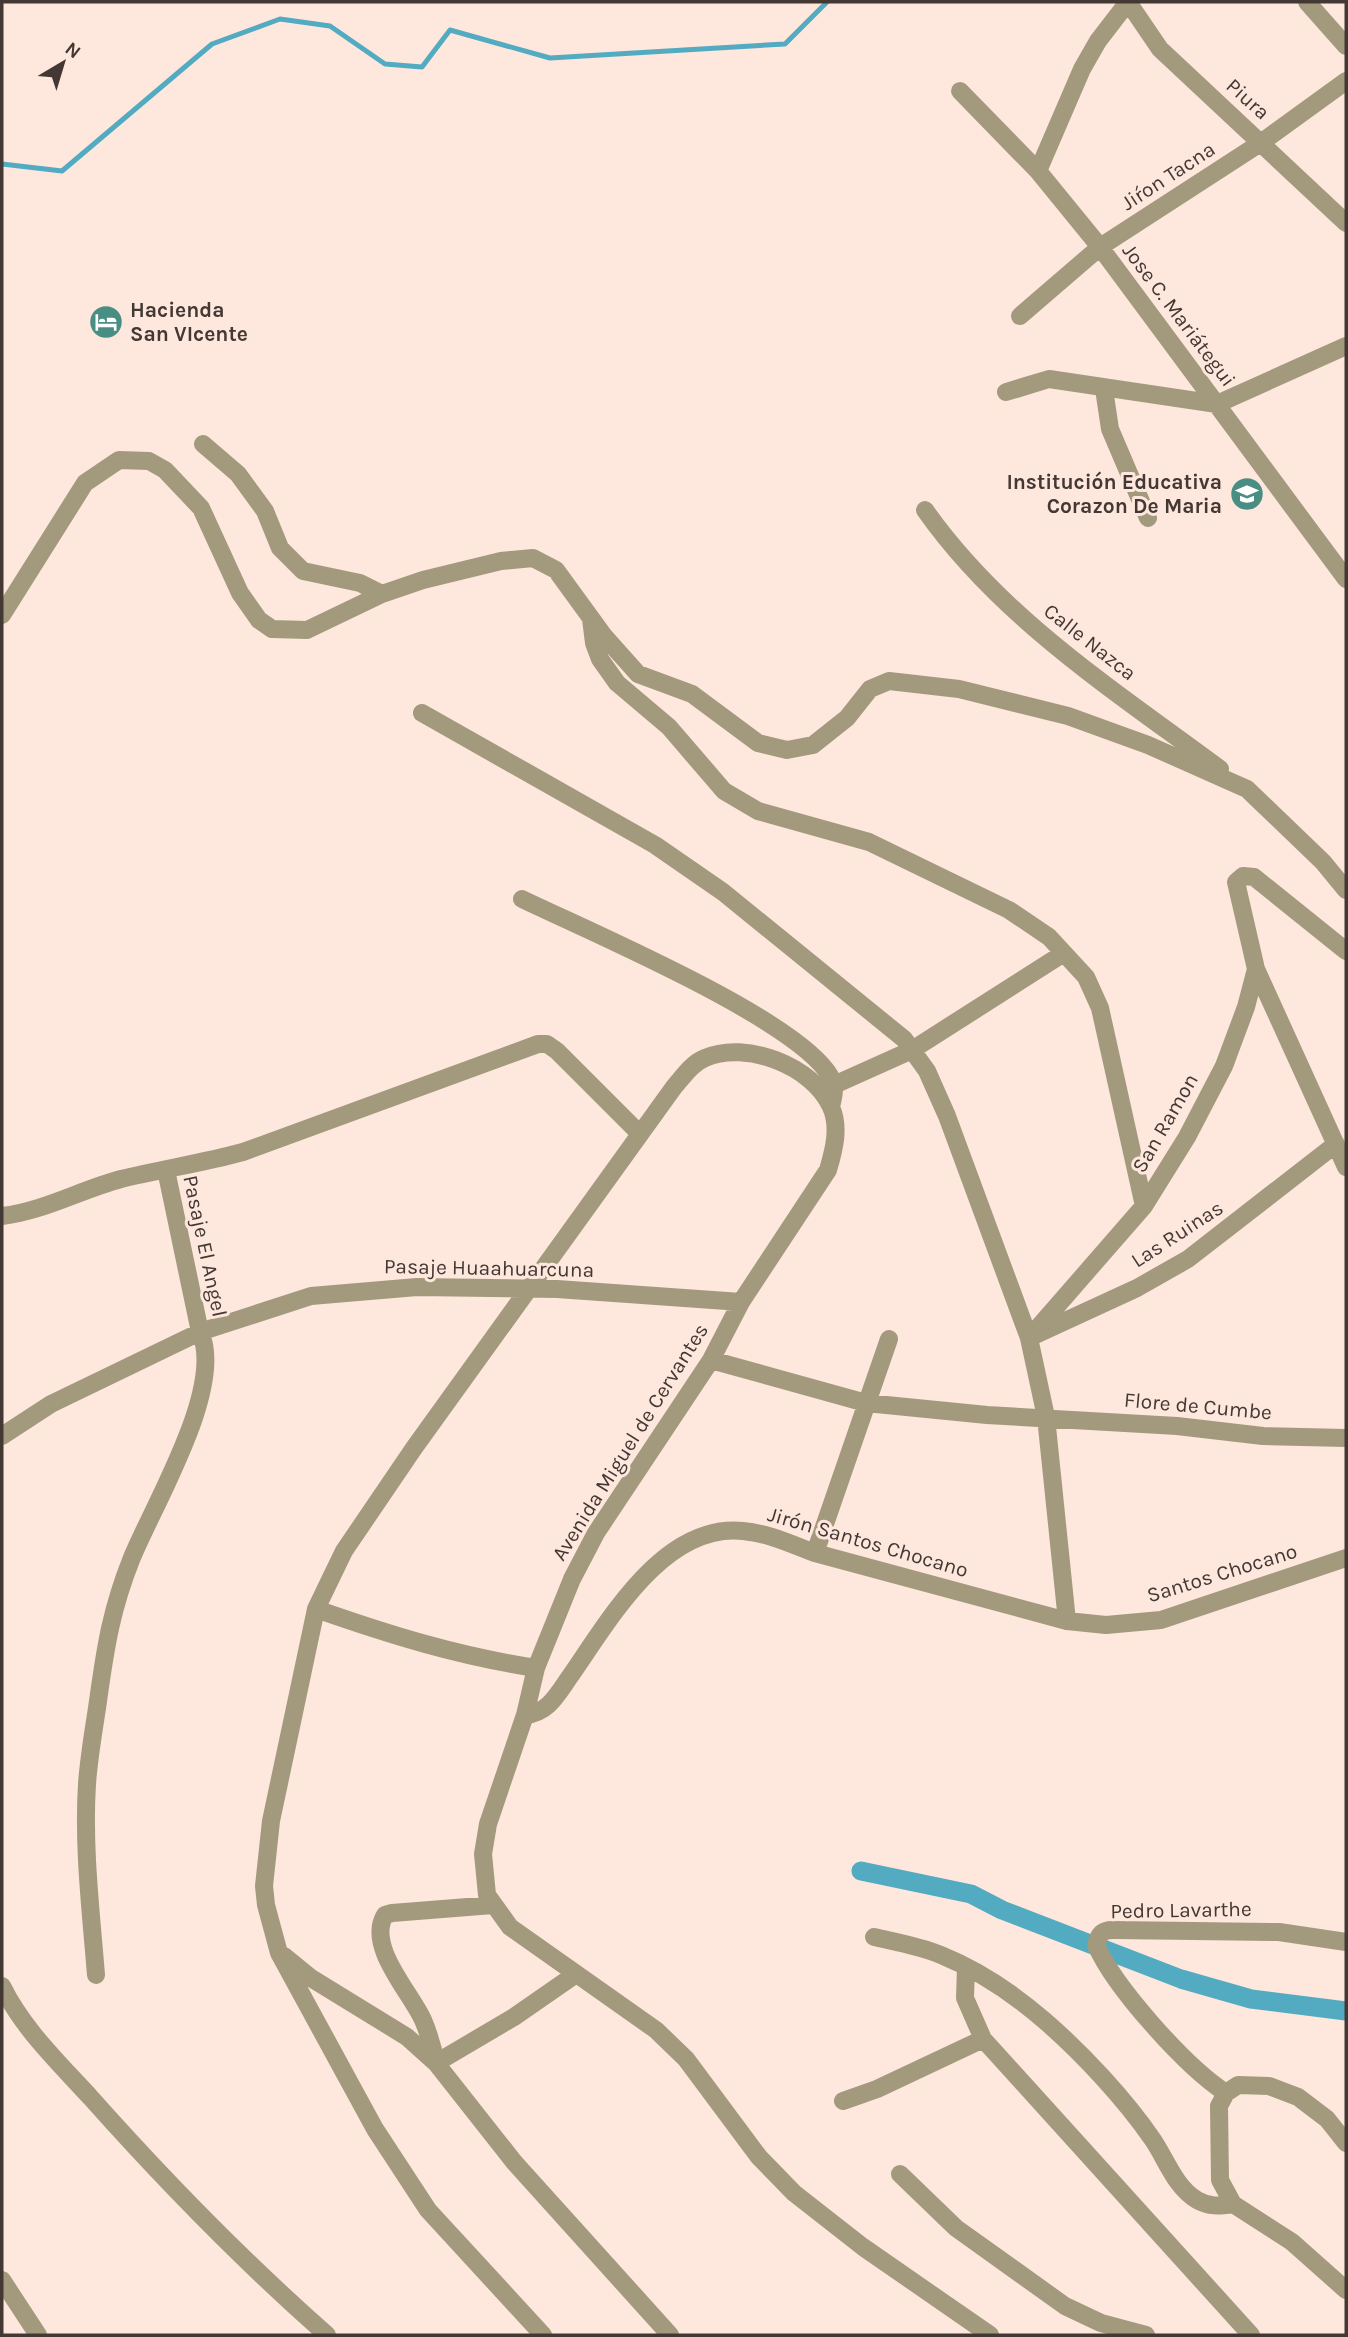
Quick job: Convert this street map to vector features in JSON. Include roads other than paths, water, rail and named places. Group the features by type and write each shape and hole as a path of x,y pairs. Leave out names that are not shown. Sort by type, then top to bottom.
{"street":[{"name":"Piura","path":"1128,2 1160,48 1346,223"},
{"path":"1038,171 1082,69 1098,41 1128,2"},
{"path":"1307,2 1346,47"},
{"name":"Jiŕon Tacna","path":"1020,316 1100,247 1262,142 1346,81"},
{"name":"Jose C. Mariátegui","path":"960,91 1038,171 1100,247 1346,579"},
{"path":"1006,392 1049,379 1217,404 1346,345"},
{"path":"1104,389 1110,429 1148,518"},
{"path":"203,444 238,474 265,511 280,548 303,570 360,583 382,594"},
{"path":"2,615 85,484 119,460 149,461 165,470 201,508 240,593 265,625 280,632 307,630 382,594 468,568 533,558 556,570 638,674 692,694 758,743 787,750 813,745 847,718 870,689 889,681 959,689 1068,716 1148,745 1247,789 1323,862 1346,890"},
{"name":"Calle Nazca","path":"925,510 964,560 1056,648 1247,789"},
{"path":"590,616 593,643 617,683 669,727 724,792 758,811 843,832 929,869 1030,922 1064,953 1086,977 1100,1008 1144,1206"},
{"path":"422,713 655,845 723,891 852,994 904,1039 912,1050 926,1071 947,1116 1029,1338 1046,1417 1067,1621"},
{"path":"1346,951 1254,877 1243,876 1236,882 1236,895 1256,969 1346,1167"},
{"path":"522,899 741,1007 788,1037 818,1061 834,1085 912,1050 1064,953"},
{"name":"San Ramon","path":"1029,1338 1144,1206 1187,1137 1224,1066 1256,969"},
{"path":"2,1216 23,1213 120,1180 243,1152 538,1044 547,1044 640,1134"},
{"path":"543,2335 428,2210 375,2129 279,1953 266,1905 264,1886 270,1834 316,1609 344,1551 414,1448 688,1070 705,1058 727,1053 751,1054 778,1062 818,1089 831,1107"},
{"name":"Avenida Miguel de Cervantes","path":"834,1085 831,1107 835,1147 828,1170 741,1302 711,1360 596,1533 572,1579 536,1668 525,1715 488,1824 484,1854 485,1879 487,1895 510,1927 656,2030 686,2059 759,2157 794,2193 863,2247 990,2335"},
{"name":"Las Ruinas","path":"1029,1338 1137,1288 1188,1259 1336,1144"},
{"name":"Pasaje El Angel","path":"96,1975 89,1880 87,1784 109,1620 131,1559 178,1460 200,1394 206,1364 205,1342 200,1332 166,1170"},
{"name":"Pasaje Huaahuarcuna","path":"2,1436 51,1404 200,1332 311,1296 417,1287 557,1289 741,1302"},
{"path":"815,1553 890,1339"},
{"name":"Flore de Cumbe","path":"711,1360 866,1403 1263,1436 1346,1438"},
{"name":"Jirón Santos Chocano","path":"525,1715 536,1714 553,1701 627,1598 666,1556 691,1539 718,1531 743,1531 775,1538 815,1553 1067,1621"},
{"name":"Santos Chocano","path":"1067,1621 1106,1625 1161,1620 1346,1558"},
{"path":"316,1609 458,1654 536,1668"},
{"path":"436,2063 422,2017 400,1984 383,1948 382,1920 385,1915 393,1913 493,1905"},
{"name":"Pedro Lavarthe","path":"1226,2092 1186,2063 1142,2010 1100,1955 1096,1945 1098,1936 1105,1930 1279,1932 1346,1942"},
{"path":"874,1937 940,1954 992,1982 1044,2020 1079,2053 1152,2139 1178,2181 1194,2199 1216,2207 1233,2204"},
{"path":"279,1953 311,1978 407,2037 436,2063 514,2162 670,2335"},
{"path":"966,1967 965,1998 983,2039 1251,2335"},
{"path":"436,2063 514,2017 576,1974"},
{"path":"2,1986 24,2024 136,2148 260,2276 327,2335"},
{"path":"843,2101 877,2089 983,2039"},
{"path":"1346,2143 1327,2119 1298,2097 1269,2086 1238,2085 1226,2092 1219,2106 1220,2180 1233,2204 1292,2242 1346,2290"},
{"path":"900,2174 956,2228 1065,2306 1101,2323 1146,2335"},
{"path":"2,2280 38,2335"}],"waterway":[{"path":"2,164 62,171 212,44 280,19 330,26 385,64 422,67 450,30 550,58 785,44 827,2"},
{"path":"861,1871 971,1894 1002,1910 1181,1979 1251,1999 1346,2011"}],"place":[{"name":"Hacienda San VIcente","path":"106,322"},
{"name":"Institución Educativa Corazon De Maria","path":"1247,494"}]}
